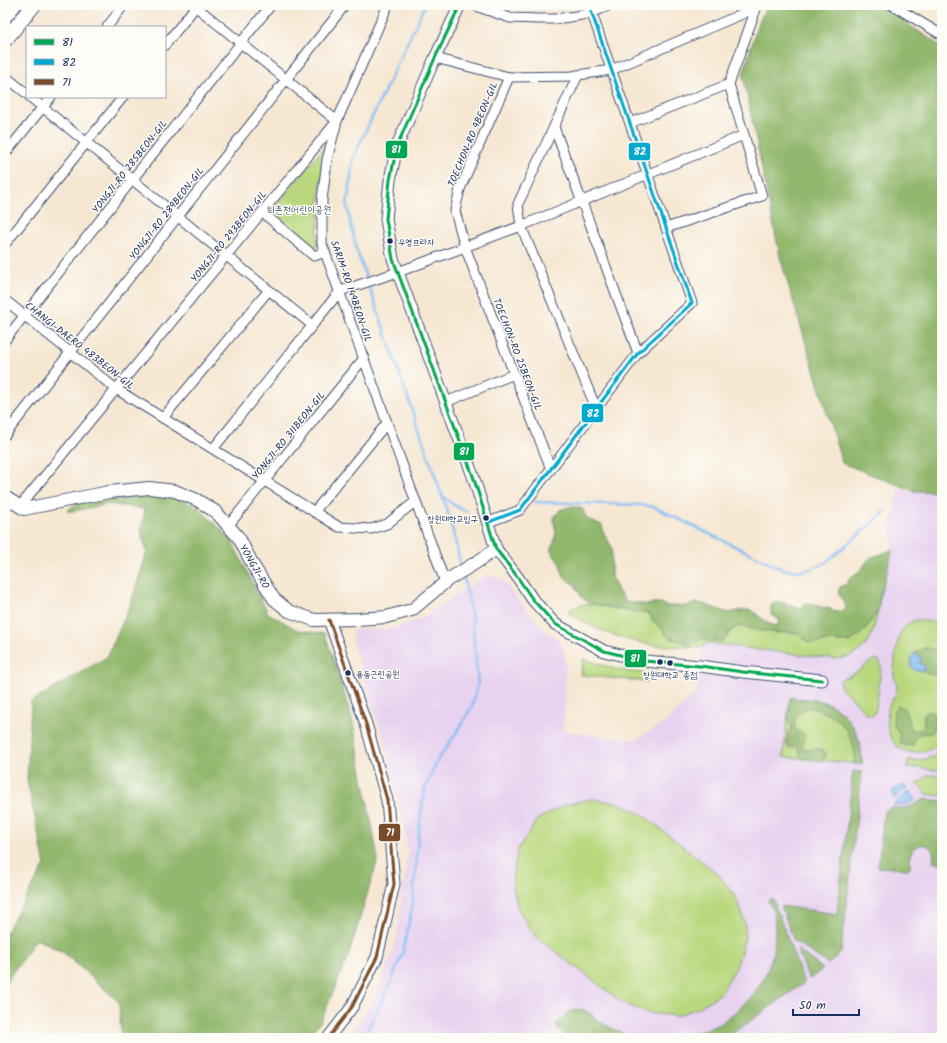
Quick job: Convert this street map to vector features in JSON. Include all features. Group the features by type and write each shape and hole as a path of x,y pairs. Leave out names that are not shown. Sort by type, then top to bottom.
{"main road":[{"path":"5,16 14,5"},
{"path":"5,40 34,5"},
{"name":"YONGJI-RO","path":"20,506 24,508 109,492 149,488 175,491 197,500 216,512 239,538 254,567 274,599 289,611 314,620 386,617 412,610 447,580 496,549"},
{"path":"5,497 20,506"}],"street":[{"path":"107,26 124,5"},
{"name":"YONGJI-RO 285BEON-GIL","path":"5,340 271,5"},
{"name":"YONGJI-RO 289BEON-GIL","path":"5,435 345,5"},
{"name":"SARIM-RO 149BEON-GIL","path":"388,5 336,121 327,160 322,200 322,244 343,290 364,358 416,501 447,580"},
{"path":"460,5 435,58 398,146 390,180 386,219 395,273 446,402 496,549 516,575 532,600 555,624 604,651 645,661 822,680"},
{"path":"473,5 510,18 538,19 555,19 576,16 590,9 610,5"},
{"path":"892,5 942,35"},
{"path":"166,44 196,6 336,121"},
{"path":"666,228 762,196 729,84 757,7"},
{"name":"TOECHON-RO 9BEON-GIL","path":"435,58 509,77 572,76 611,70 757,7"},
{"path":"488,522 520,510 638,353 692,303 590,9"},
{"path":"578,75 518,204 521,226 596,408"},
{"path":"5,76 26,93"},
{"name":"TOECHON-RO 9BEON-GIL","path":"466,247 455,211 460,189 509,77"},
{"path":"630,123 729,84"},
{"path":"31,98 312,325"},
{"path":"5,154 49,98"},
{"path":"5,244 122,98"},
{"name":"YONGJI-RO 293BEON-GIL","path":"20,506 336,121"},
{"path":"554,127 638,353"},
{"path":"213,449 312,325 343,290 395,273 521,226 744,135"},
{"path":"262,212 314,256 325,252"},
{"name":"TOECHON-RO 25BEON-GIL","path":"466,247 550,469"},
{"path":"163,418 269,290"},
{"name":"CHANGI-DAERO 483BEON-GIL","path":"5,300 116,389 339,527 371,529 387,524 416,501"},
{"name":"YONGJI-RO 311BEON-GIL","path":"228,526 364,358"},
{"path":"446,402 514,374"},
{"path":"314,512 388,423"},
{"path":"328,1038 352,1007 377,957 394,884 387,800 366,724 329,620"}],"shaded area":[{"path":"898,489 942,492 942,1038 349,1038 375,997 396,941 408,850 389,757 352,640 354,629 390,629 420,619 487,575 502,579 522,605 545,630 558,639 563,647 566,666 563,731 635,740 666,722 696,693 702,648 707,643 835,659 841,659 851,655 866,644 871,635 878,611 881,592 893,549 891,531"}],"green space":[{"path":"767,5 879,5 942,47 942,492 914,491 842,463 780,257 743,75 757,27"},
{"name":"퇴촌천어린이공원","path":"327,144 320,191 317,248 313,251 272,210"},
{"path":"163,494 195,505 230,538 268,613 297,630 325,634 352,718 378,859 348,957 320,1023 305,1038 121,1038 119,1002 63,952 36,939 5,984 5,934 45,865 27,780 31,702 107,657 130,606 147,552 141,531 145,509 108,504 67,511 77,503"},
{"path":"569,507 583,509 587,518 602,525 604,534 612,548 611,575 618,591 625,600 648,605 653,603 661,603 666,606 687,606 696,603 704,604 728,613 751,610 774,626 778,625 779,619 771,615 771,606 773,602 780,602 800,608 806,603 831,609 834,612 842,611 846,608 839,595 839,589 841,586 845,585 850,578 861,570 872,557 893,549 881,592 878,611 864,631 849,642 829,641 814,643 808,642 799,634 790,632 778,633 738,626 728,633 727,637 722,641 710,641 703,639 695,641 690,645 670,638 665,634 663,629 653,621 650,615 645,612 633,612 592,604 582,598 575,585 564,577 560,564 552,553 556,532 553,519 560,510"},
{"path":"584,604 592,604 633,612 645,612 650,615 653,621 663,629 665,634 670,638 690,645 695,641 703,639 710,641 727,637 728,633 738,626 778,633 790,632 799,634 808,642 841,642 864,631 878,611 872,633 866,645 860,651 852,655 835,659 707,643 702,648 643,643 604,631 568,612 573,608"},
{"path":"915,620 942,623 942,737 939,743 931,749 920,752 910,752 902,750 896,746 892,740 887,724 887,715 889,706 897,690 894,674 899,635 906,626"},
{"path":"924,648 933,649 942,653 940,668 938,674 936,675 932,675 924,671 924,665 920,664 916,656 916,652"},
{"path":"583,659 616,669 648,674 648,682 581,675"},
{"path":"873,660 879,661 881,668 876,709 874,714 871,715 866,714 842,689 840,680 857,672"},
{"path":"790,698 821,701 833,706 841,712 853,727 857,735 860,745 862,764 783,757"},
{"path":"790,698 821,701 833,706 841,712 853,727 857,736 860,745 862,764 854,764 855,754 853,744 845,728 838,721 818,709 808,708 801,711 796,718 794,725 795,729 805,735 802,750 820,749 826,753 826,757 821,761 802,759 799,756 800,753 797,746 789,748 787,744 788,733 792,727 788,718"},
{"path":"898,706 904,708 913,732 916,730 922,730 924,726 924,714 927,711 934,714 936,723 932,733 920,734 916,736 913,745 905,746 900,743 900,735 893,724 894,710"},
{"path":"942,752 942,771 908,767 908,760 926,759"},
{"path":"853,771 862,772 841,953 828,964 794,941 781,906 837,914"},
{"path":"928,775 942,776 942,796 927,794 917,784"},
{"path":"593,799 619,803 643,815 718,874 738,902 745,925 745,938 736,968 720,994 698,1008 676,1016 647,1013 623,1003 535,936 517,907 512,879 518,849 538,819 567,804"},
{"path":"926,799 942,801 942,863 933,862 933,852 931,848 927,845 922,845 918,846 911,853 911,866 908,869 878,867 884,812 891,807 906,808"},
{"path":"773,899 804,983 726,1038 651,1038 685,1035 719,1024 740,1008 756,991 767,971 774,948 774,914 768,900"},
{"path":"797,949 823,969 809,979"},
{"path":"581,1009 588,1012 603,1024 622,1033 622,1038 567,1038 555,1025 571,1011"}],"water":[{"path":"916,652 916,656 921,656 920,664 924,665 924,671 915,670 911,666 911,658"},
{"path":"903,785 907,788 894,799 893,790"},
{"path":"909,791 916,799 914,801 906,805 893,805"}],"waterway":[{"path":"425,5 353,158 347,206 356,248 451,522 461,567"},
{"path":"441,494 459,508 467,511"},
{"path":"535,502 649,506 780,568 798,571 814,568 825,563 885,512"},
{"path":"363,1038 389,987 403,952 413,902 419,827 425,788 439,758 457,732 472,706 478,684 472,618 463,574"}],"transit line":[{"name":"81","path":"460,5 435,58 397,146 390,180 386,219 393,259 473,476 496,549 533,600 555,624 604,651 645,661 822,680"},
{"name":"82","path":"489,522 520,510 638,353 692,303 589,5"},
{"name":"71","path":"328,1038 352,1007 377,957 394,884 387,800 366,724 329,620"}],"place":[{"name":"우영프라자","path":"390,241"},
{"name":"창원대학교입구","path":"486,518"},
{"name":"창원대학교 종점","path":"670,663"},
{"name":"용동근린공원","path":"348,673"}]}
